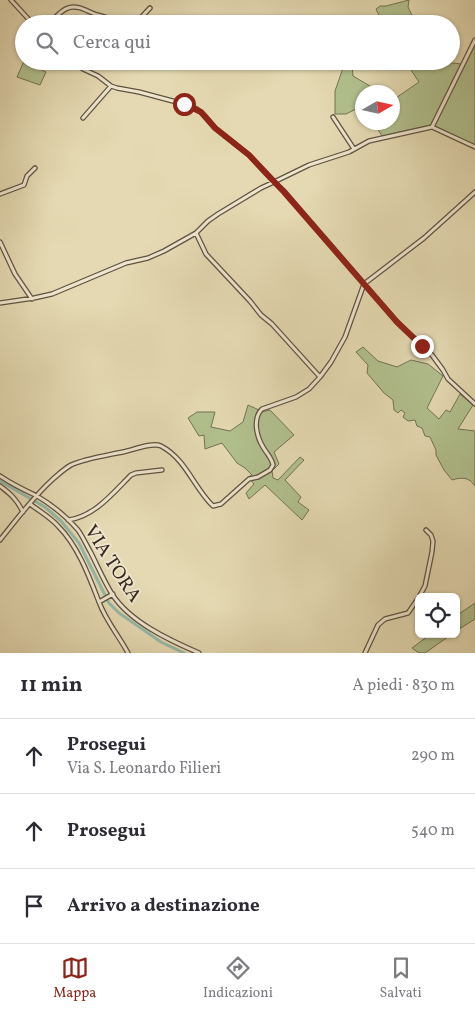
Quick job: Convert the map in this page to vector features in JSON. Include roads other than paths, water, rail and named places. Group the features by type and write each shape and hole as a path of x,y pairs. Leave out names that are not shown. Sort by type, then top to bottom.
{"street":[{"path":"11,0 25,15"},
{"path":"59,15 65,9 71,7 83,8 97,15"},
{"path":"143,15 150,8"},
{"path":"432,127 475,40"},
{"path":"86,70 111,86 184,104 201,112 215,128 249,155 397,322 432,355 448,379 475,404"},
{"path":"83,118 111,86"},
{"path":"333,117 354,149"},
{"path":"0,303 32,299 52,294 106,271 164,251 196,233 218,214 261,188 309,165 349,152 369,141 432,127 475,148"},
{"path":"0,194 24,185 27,176 35,168"},
{"path":"0,540 35,497 66,468 74,464 156,445 162,447 175,457 188,471 200,491 213,506 221,504 249,479 258,477 270,470 273,465 272,460 258,436 256,419 258,413 296,397 309,389 331,362 345,337 364,284 424,238 475,192"},
{"path":"196,233 206,254 320,377"},
{"path":"0,242 15,274 32,299"},
{"path":"67,520 79,518 98,507 131,475 162,470"},
{"name":"VIA TORA","path":"0,476 56,509 78,530 112,594 128,614 171,640 199,653"},
{"path":"0,486 11,494 23,512"},
{"path":"30,504 50,519 67,536 96,590 111,626 128,653"},
{"path":"421,593 425,586 434,541 426,530"},
{"path":"100,601 112,594"},
{"path":"365,653 378,625 385,619 408,613 415,603"}],"waterway":[{"path":"0,481 45,507 61,521 79,543 109,603 119,613 161,642 184,653"}]}
